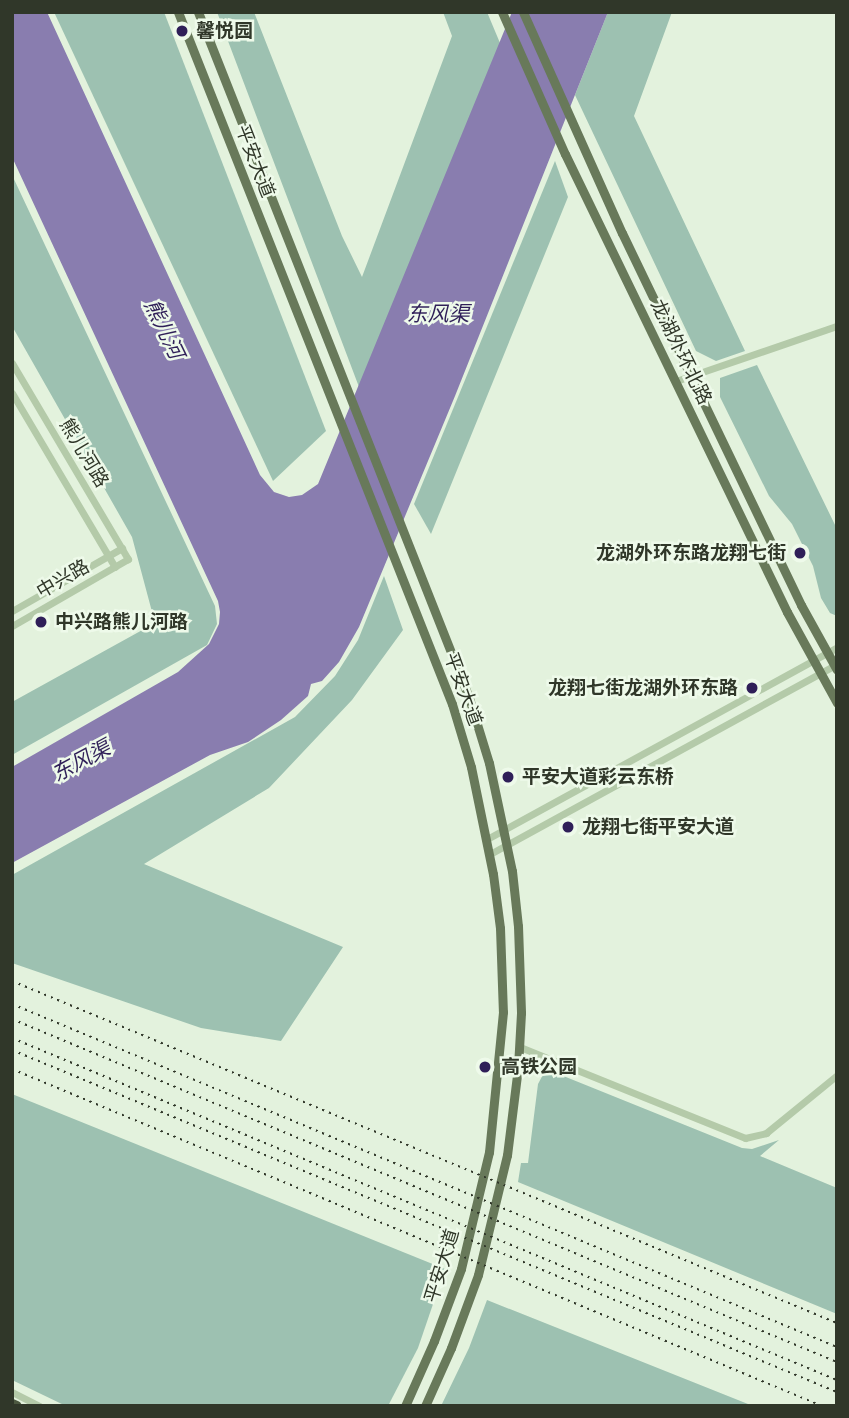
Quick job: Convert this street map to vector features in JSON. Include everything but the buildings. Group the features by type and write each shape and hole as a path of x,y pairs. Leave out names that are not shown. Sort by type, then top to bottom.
{"main road":[{"name":"平安大道","path":"178,12 461,731 490,854 498,908 503,1001 494,1118 485,1177 460,1269 434,1341 405,1406"},
{"name":"平安大道","path":"198,12 475,716 507,846 516,905 521,967 520,1047 507,1155 486,1249 466,1312 425,1406"},
{"name":"龙湖外环北路","path":"502,12 565,154 813,661 837,703"},
{"name":"龙湖外环北路","path":"523,12 574,129 691,376 827,653 836,666"}],"street":[{"path":"676,382 837,326"},
{"name":"熊儿河路","path":"12,363 128,559"},
{"name":"熊儿河路","path":"12,393 115,567"},
{"name":"中兴路","path":"12,611 122,548"},
{"name":"中兴路","path":"12,626 128,559"},
{"path":"487,839 837,648"},
{"path":"490,854 836,666"},
{"path":"520,1047 745,1138 766,1133 837,1075"},
{"path":"12,1392 40,1406"}],"green space":[{"path":"54,12 164,12 326,431 273,481"},
{"path":"217,12 254,12 342,236 362,277 452,36 443,12 487,12 500,43 359,387"},
{"path":"608,12 672,12 634,116 745,351 716,361 696,351 575,95"},
{"path":"555,161 568,197 431,534 414,504"},
{"path":"12,175 215,606 217,624 207,645 12,755 12,702 155,623 132,537 12,326"},
{"path":"757,365 837,529 837,616 830,613 821,598 813,566 792,524 769,496 720,397 720,378"},
{"path":"384,576 403,630 352,700 269,788 144,864 343,947 281,1041 201,1028 12,963 12,875 295,717 335,676 358,640"},
{"path":"546,1069 742,1148 752,1149 779,1140 760,1156 837,1188 837,1314 518,1182 521,1163 528,1163 538,1084"},
{"path":"12,1094 445,1269 418,1348 388,1406 66,1406 12,1380"},
{"path":"487,1300 753,1406 441,1406 469,1348"}],"water":[{"path":"12,12 47,12 260,475 274,492 289,497 302,495 318,484 512,12 608,12 455,396 359,627 339,662 322,681 311,684 308,696 281,720 248,742 210,755 12,863 12,767 178,672 209,644 219,624 220,612 218,601 12,157"}],"railway":[{"path":"12,981 837,1323"},
{"path":"12,1004 837,1347"},
{"path":"12,1019 837,1362"},
{"path":"12,1038 837,1380"},
{"path":"12,1050 837,1392"},
{"path":"12,1069 822,1406"}],"place":[{"name":"馨悦园","path":"182,31"},
{"name":"龙湖外环东路龙翔七街","path":"800,553"},
{"name":"中兴路熊儿河路","path":"41,622"},
{"name":"龙翔七街龙湖外环东路","path":"752,688"},
{"name":"平安大道彩云东桥","path":"508,777"},
{"name":"龙翔七街平安大道","path":"568,827"},
{"name":"高铁公园","path":"485,1067"}],"water label":[{"name":"东风渠","path":"438,314"},
{"name":"熊儿河","path":"164,329"},
{"name":"东风渠","path":"81,761"}]}
